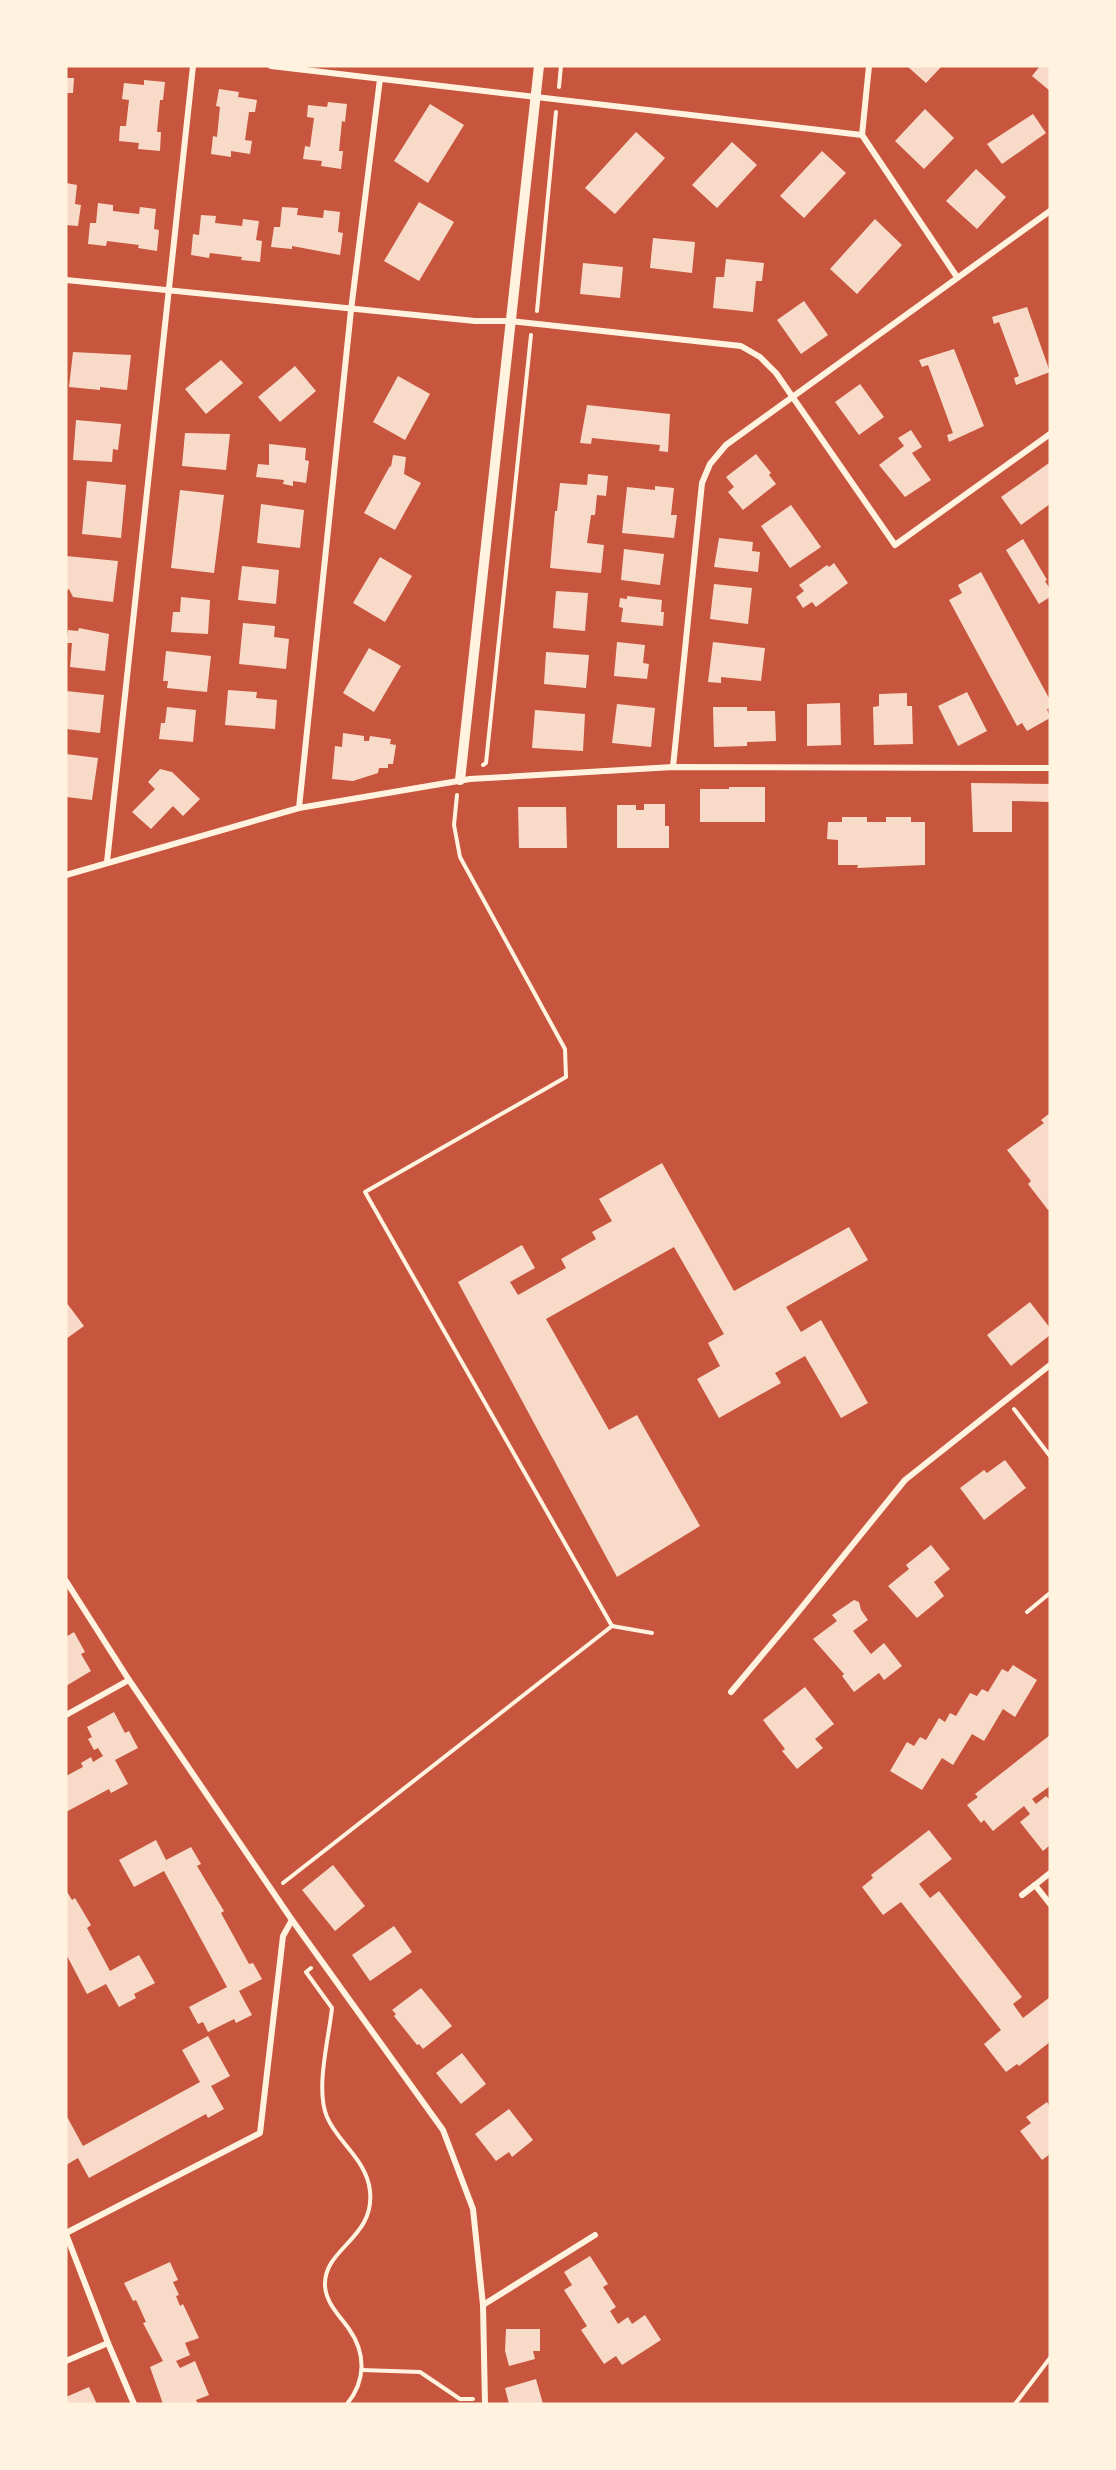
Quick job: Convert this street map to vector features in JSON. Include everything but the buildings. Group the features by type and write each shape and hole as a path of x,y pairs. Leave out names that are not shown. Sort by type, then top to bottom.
{"street":[{"path":"107,862 193,66"},
{"path":"271,66 862,135"},
{"path":"465,780 510,321 539,66"},
{"path":"869,66 862,135 957,277"},
{"path":"299,808 351,310 380,79"},
{"path":"673,767 702,483 710,465 726,445 1050,211"},
{"path":"66,280 169,289 351,310 475,321 510,321 741,346 760,357 776,373 895,546 1050,434"},
{"path":"66,875 299,808 465,780 673,767 1050,768"},
{"path":"731,1692 905,1480 1050,1365"},
{"path":"66,1581 129,1680 292,1920 443,2130 473,2209 483,2305 484,2402"},
{"path":"66,1715 129,1680"},
{"path":"1022,1895 1050,1873"},
{"path":"1035,1885 1050,1904"},
{"path":"135,2404 108,2343 66,2233 260,2133 283,1936 292,1920"},
{"path":"483,2305 595,2235"},
{"path":"66,2361 108,2343"}],"path":[{"path":"561,66 538,308 533,324 486,763 465,780 457,791 454,825 460,857 565,1049 566,1077 365,1192 612,1626"},
{"path":"1007,1400 1050,1456"},
{"path":"1027,1612 1050,1593"},
{"path":"273,1891 612,1626 652,1633"},
{"path":"321,1960 306,1972 332,2008 323,2086 325,2109 331,2124 362,2166 370,2192 369,2210 363,2228 330,2264 326,2272 325,2288 331,2304 357,2343 362,2370 358,2387 347,2404"},
{"path":"1015,2404 1050,2358"},
{"path":"362,2370 420,2372 460,2399 484,2402"}]}
